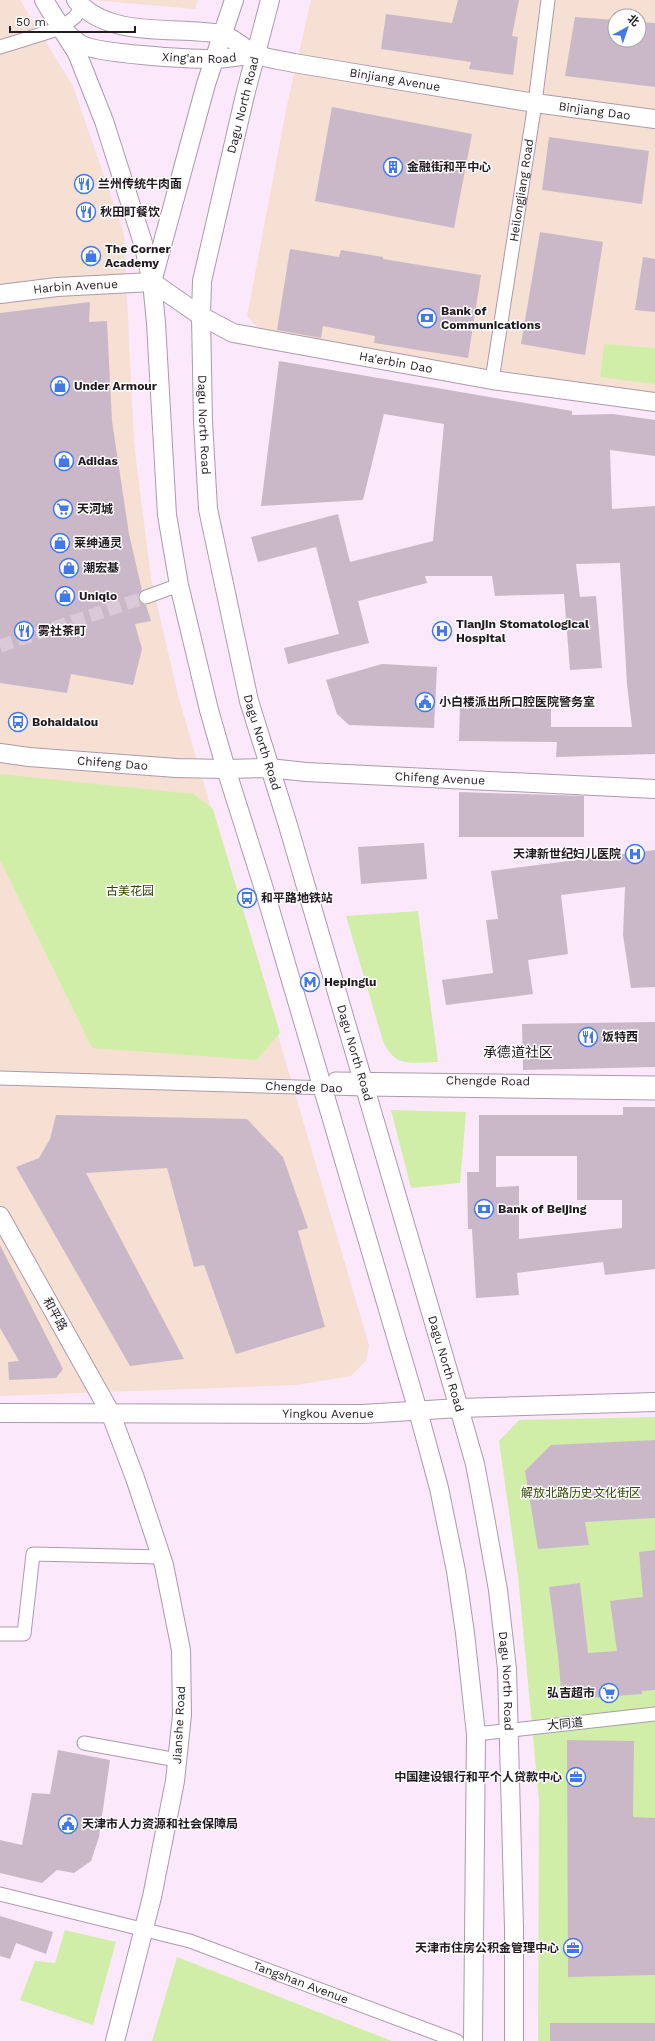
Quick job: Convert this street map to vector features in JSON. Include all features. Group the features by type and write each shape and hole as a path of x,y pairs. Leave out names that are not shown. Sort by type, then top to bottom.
{"main road":[{"name":"Xing'an Road","path":"44,0 61,28 81,45 95,49 122,53 214,59 256,54"},
{"path":"152,282 206,84 234,0"},
{"name":"Dagu North Road","path":"270,0 202,281 201,316 204,469 208,508 246,691 364,1084 474,1464 498,1590 507,1669 514,1928 514,2041"},
{"name":"Xing'an Road","path":"79,4 96,18 115,24 222,34 256,54"},
{"path":"61,28 77,53 104,121 143,243 152,282 167,515 179,585 226,770 264,889 418,1411 439,1488 456,1571 466,1633 476,1734 473,2041"},
{"name":"Binjiang Avenue","path":"256,54 294,63 535,103"},
{"name":"Binjiang Dao","path":"535,103 655,119"},
{"name":"Harbin Avenue","path":"0,294 57,287 152,282"},
{"name":"Ha'erbin Dao","path":"152,282 201,316 233,333 492,380 655,402"},
{"name":"Chifeng Dao","path":"0,753 37,758 226,770"},
{"name":"Chifeng Avenue","path":"226,770 269,768 306,772 655,789"},
{"name":"和平路","path":"0,1216 110,1412"},
{"name":"Yingkou Avenue","path":"0,1413 110,1412 363,1414 459,1408 655,1402"},
{"name":"Jianshe Road","path":"110,1412 135,1478 161,1557 181,1650 182,1715 175,1781 154,1889 115,2041"}],"street":[{"name":"Heilongjiang Road","path":"492,380 535,103 548,0"},
{"path":"0,47 61,28 75,17 79,4"},
{"path":"146,597 179,585"},
{"name":"Chengde Dao","path":"0,1071 322,1083"},
{"name":"Chengde Dao","path":"0,1078 322,1083"},
{"name":"Chengde Road","path":"322,1083 655,1083"},
{"path":"364,1084 655,1093"},
{"path":"0,1634 24,1634 33,1554 161,1557"},
{"name":"大同道","path":"476,1734 655,1714"},
{"path":"84,1743 177,1760"},
{"name":"Tangshan Avenue","path":"0,1890 109,1917 143,1929"},
{"name":"Tangshan Avenue","path":"0,1894 190,1941 457,2041"}],"shaded area":[{"path":"0,0 20,0 73,86 124,234 134,444 151,579 179,699 369,1345 366,1361 351,1376 297,1385 0,1396"},
{"path":"91,0 198,0 195,9"},
{"path":"311,0 655,0 655,393 482,368 260,330 247,316 287,105"}],"green space":[{"path":"604,344 655,348 655,384 600,377"},
{"name":"古美花园","path":"0,774 194,794 213,809 280,1033 256,1060 92,1048 0,860"},
{"path":"418,911 438,1062 405,1062 393,1056 388,1050 383,1041 346,916"},
{"path":"391,1110 466,1112 460,1183 411,1188"},
{"name":"解放北路历史文化街区","path":"655,1417 655,2041 538,2041 539,1801 518,1576 499,1441 519,1420"},
{"path":"65,1930 116,1942 93,2025 20,2000 35,1961 55,1963"},
{"path":"177,1957 392,2041 152,2041"}],"building":[{"path":"458,0 519,0 512,36 518,37 513,75 469,69 471,62 381,49 386,14 452,23"},
{"path":"575,17 607,19 607,48 647,48 647,22 655,23 655,87 565,76"},
{"name":"金融街和平中心","path":"332,107 472,134 454,228 315,201"},
{"path":"549,137 649,151 642,204 542,190"},
{"path":"540,232 603,242 585,355 521,344"},
{"path":"290,249 339,257 341,250 383,257 383,259 481,275 468,358 374,343 375,336 323,326 321,338 277,330"},
{"path":"643,257 655,259 655,312 635,310"},
{"name":"天河城","path":"90,302 89,322 107,321 112,421 129,534 142,590 138,595 138,599 141,603 146,605 151,621 135,624 142,649 133,685 71,674 67,693 0,683 0,313"},
{"path":"279,361 572,411 572,415 613,414 655,420 655,456 610,450 612,509 655,506 655,754 556,757 557,742 459,741 460,703 551,704 551,727 632,727 627,684 620,563 576,564 580,597 596,596 602,668 570,670 564,594 495,596 492,576 425,576 427,583 358,601 369,643 288,664 284,648 339,634 316,547 258,562 251,537 338,514 350,562 433,541 444,424 384,414 363,500 261,506"},
{"path":"382,664 437,667 434,728 349,725 337,714 326,680"},
{"path":"459,792 584,796 584,837 459,837"},
{"path":"424,843 427,879 361,884 358,847"},
{"path":"655,850 655,987 631,988 623,935 625,887 561,895 568,954 528,960 533,994 446,1005 442,980 493,973 486,920 498,919 491,871"},
{"path":"655,1022 655,1067 523,1070 522,1024"},
{"path":"623,1107 655,1107 655,1269 605,1275 603,1262 517,1273 519,1295 476,1298 472,1229 468,1229 467,1172 479,1172 479,1115 623,1115","holes":["496,1156 577,1156 577,1200 622,1200 622,1228 519,1239 519,1186 496,1187"]},
{"path":"56,1115 247,1119 283,1157 308,1228 298,1231 325,1327 236,1354 204,1265 194,1267 167,1168 86,1173 184,1359 130,1366 16,1167 39,1158 50,1139"},
{"path":"0,1245 63,1369 56,1378 9,1380 8,1362 19,1361 0,1328"},
{"path":"655,1440 655,1518 585,1522 589,1545 538,1549 525,1471 551,1445"},
{"path":"655,1550 655,1690 642,1691 642,1694 562,1700 549,1587 580,1583 588,1653 617,1651 610,1601 643,1597 639,1552"},
{"path":"567,1740 634,1741 633,1817 655,1818 655,1975 568,1977"},
{"path":"58,1750 110,1760 99,1837 91,1861 74,1873 57,1870 42,1883 0,1873 0,1840 22,1845 32,1793 50,1794"},
{"path":"0,1916 53,1932 46,1954 16,1943 10,1959 0,1956"},
{"path":"550,2023 655,2023 655,2041 550,2041"}],"tunnel":[{"path":"0,646 146,597"}],"place":[{"name":"金融街和平中心","path":"393,167"},
{"name":"兰州传统牛肉面","path":"84,184"},
{"name":"秋田町餐饮","path":"86,212"},
{"name":"The Corner Academy","path":"91,256"},
{"name":"Bank of Communications","path":"427,318"},
{"name":"Under Armour","path":"60,386"},
{"name":"Adidas","path":"64,461"},
{"name":"天河城","path":"63,509"},
{"name":"莱绅通灵","path":"60,543"},
{"name":"潮宏基","path":"69,568"},
{"name":"Uniqlo","path":"65,596"},
{"name":"雾社茶町","path":"24,631"},
{"name":"Tianjin Stomatological Hospital","path":"442,631"},
{"name":"小白楼派出所口腔医院警务室","path":"425,702"},
{"name":"Bohaidalou","path":"18,722"},
{"name":"天津新世纪妇儿医院","path":"635,854"},
{"name":"和平路地铁站","path":"247,898"},
{"name":"Hepinglu","path":"310,982"},
{"name":"饭特西","path":"588,1037"},
{"name":"Bank of Beijing","path":"484,1209"},
{"name":"弘吉超市","path":"609,1693"},
{"name":"中国建设银行和平个人贷款中心","path":"576,1777"},
{"name":"天津市人力资源和社会保障局","path":"68,1824"},
{"name":"天津市住房公积金管理中心","path":"573,1948"}],"district":[{"name":"承德道社区","path":"518,1052"}]}
